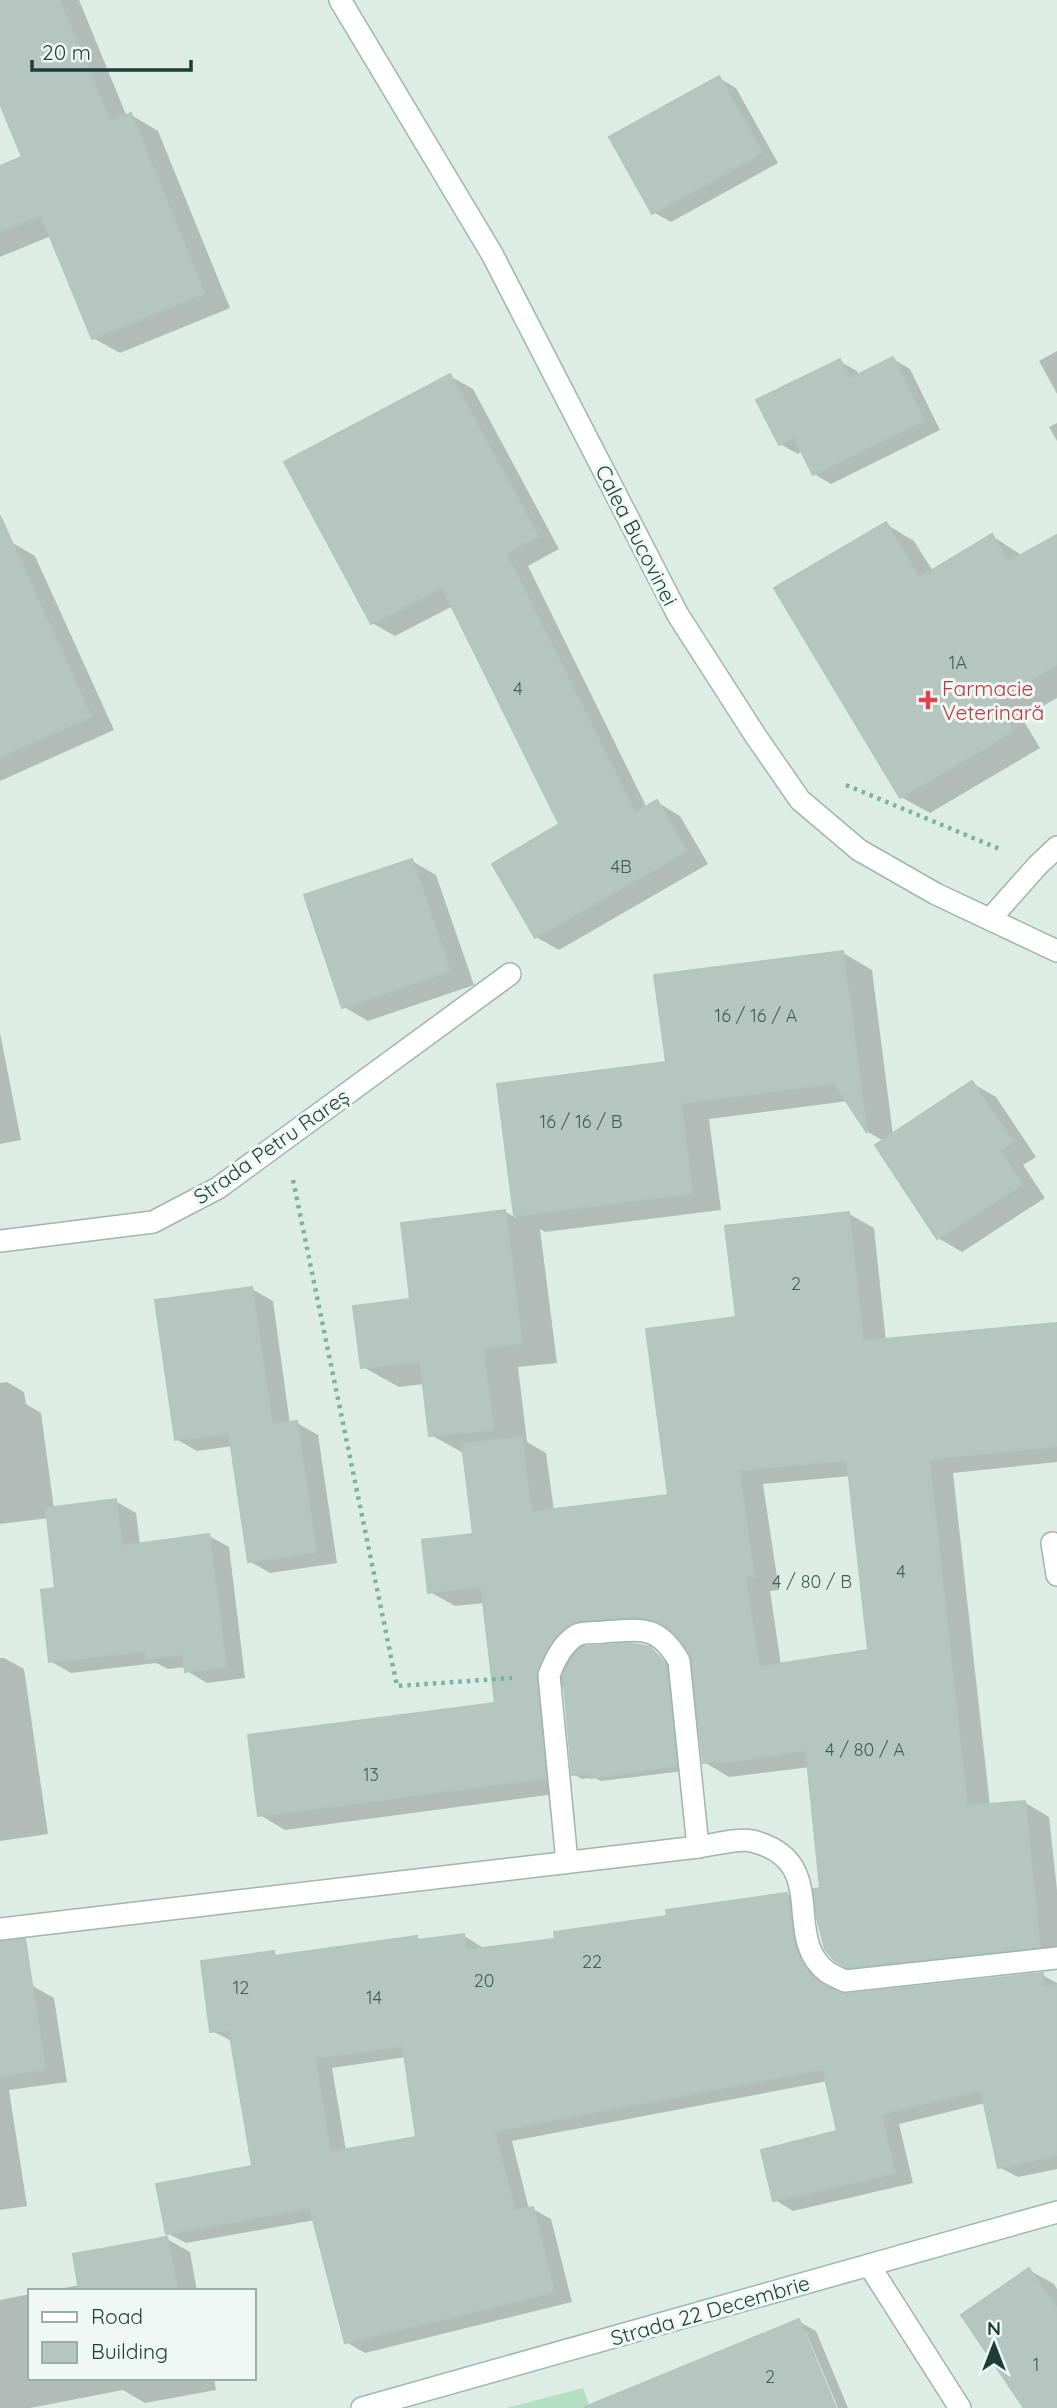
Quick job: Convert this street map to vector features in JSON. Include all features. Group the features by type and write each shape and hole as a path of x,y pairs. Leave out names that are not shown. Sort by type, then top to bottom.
{"street":[{"name":"Calea Bucovinei","path":"340,0 492,254 678,615 800,800 859,850 936,894 1057,951"},
{"path":"990,919 1057,847"},
{"name":"Strada Petru Rareș","path":"0,1241 153,1222 218,1188 510,974"},
{"path":"1052,1543 1057,1576"},
{"path":"567,1862 550,1675 555,1660 565,1645 579,1634 643,1629 672,1648 679,1661 698,1847"},
{"path":"0,1929 750,1840 783,1855 799,1877 806,1935 813,1956 825,1970 845,1981 1057,1958"},
{"name":"Strada 22 Decembrie","path":"362,2408 1057,2212"},
{"path":"869,2265 960,2408"}],"path":[{"path":"838,782 1038,865"},
{"path":"284,1140 397,1686 550,1675"}],"green space":[{"path":"583,2388 590,2408 506,2408"}],"building":[{"path":"0,0 59,0 110,122 131,113 204,293 92,339 41,215 0,231 0,166 22,157 0,104"},
{"path":"719,76 762,153 652,214 609,137"},
{"path":"893,357 924,420 813,475 794,437 779,445 756,400 840,359 849,379"},
{"path":"450,374 538,536 506,553 635,813 657,800 686,851 535,938 492,864 559,824 442,587 371,624 284,462"},
{"path":"0,516 91,716 0,757"},
{"path":"886,522 919,578 992,534 1008,562 1057,535 1057,664 995,702 1013,731 900,798 774,588"},
{"path":"412,859 450,971 342,1008 304,895"},
{"path":"843,951 867,1133 834,1083 681,1103 692,1193 514,1216 497,1084 666,1062 654,975"},
{"path":"972,1081 1013,1142 1000,1151 1022,1184 937,1239 875,1145"},
{"path":"505,1210 522,1343 483,1348 493,1429 429,1436 420,1361 361,1368 353,1306 410,1299 401,1223"},
{"path":"849,1212 863,1341 1057,1323 1057,1446 929,1459 967,1806 1025,1801 1040,1947 847,1968 835,1961 825,1949 813,1889 820,1888 806,1750 722,1763 703,1763 690,1654 672,1630 661,1623 641,1617 576,1622 563,1629 548,1646 536,1676 546,1778 258,1816 248,1735 495,1703 481,1586 428,1593 422,1540 473,1534 462,1444 522,1437 531,1512 668,1495 646,1329 736,1317 725,1226","holes":["847,1460 868,1650 759,1667 745,1577 754,1576 739,1470"]},
{"path":"252,1287 272,1424 297,1421 316,1552 248,1562 229,1433 175,1440 155,1300"},
{"path":"116,1499 122,1546 209,1534 226,1667 185,1672 183,1654 146,1659 145,1651 49,1662 41,1590 55,1588 46,1508"},
{"path":"629,1643 650,1647 666,1666 677,1766 590,1778 590,1773 572,1775 563,1674 583,1647"},
{"path":"787,1893 794,1940 801,1961 818,1982 839,1993 1043,1973 1044,1987 1057,1985 1057,2155 998,2168 981,2090 881,2114 895,2173 773,2201 761,2150 837,2131 823,2069 494,2131 515,2211 533,2207 554,2292 345,2343 310,2208 166,2234 156,2184 252,2166 229,2030 210,2032 201,1961 274,1951 274,1956 417,1936 417,1940 464,1934 466,1950 555,1939 554,1932 667,1916 666,1910","holes":["403,2046 416,2137 330,2152 315,2058"]},
{"path":"25,1939 45,2069 0,2076 0,1942"},
{"path":"167,2237 178,2289 79,2289 73,2254"},
{"path":"1029,2268 1057,2309 1057,2408 1024,2408 961,2315"},
{"path":"799,2319 836,2408 585,2408 585,2407"}],"place":[{"name":"Farmacie Veterinară","path":"928,700"}]}
